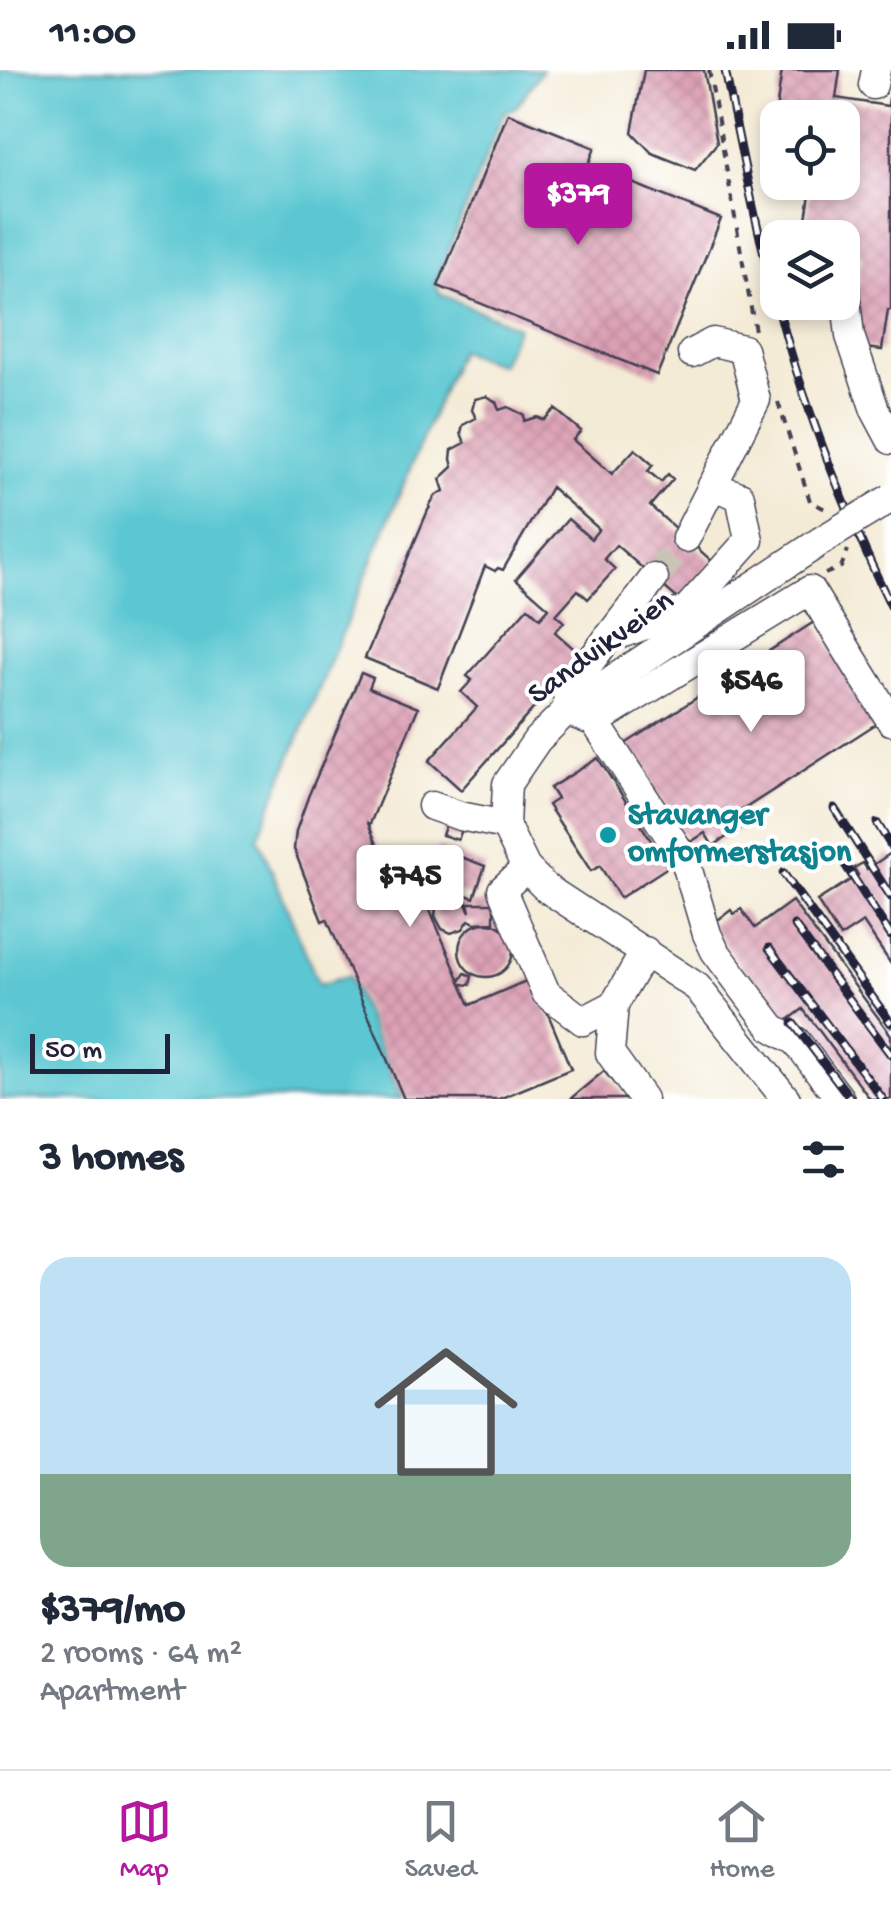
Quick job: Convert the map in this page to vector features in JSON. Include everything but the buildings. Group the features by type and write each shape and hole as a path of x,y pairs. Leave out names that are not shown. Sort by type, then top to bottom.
{"street":[{"path":"848,320 850,336 883,405 891,440"},
{"path":"686,538 756,400 743,349 712,342 692,352"},
{"path":"607,639 686,610 749,540 740,496 712,486"},
{"name":"Sandvikveien","path":"505,825 507,784 537,740 567,710 891,498"},
{"path":"654,578 568,684 567,710 595,722 685,860 715,951 773,1028 796,1041 840,1099"},
{"path":"595,722 810,590 891,721"},
{"path":"432,806 505,825 526,868 546,888 696,987 786,1099"},
{"path":"526,868 502,890 546,993 583,1022 614,1005"},
{"path":"644,951 614,1005 610,1053 644,1099"}],"water":[{"path":"0,70 542,70 516,107 504,112 435,283 440,294 518,327 500,365 459,350 258,837 319,985 348,976 402,1099 0,1099"}],"tunnel":[{"path":"654,578 686,538"}],"railway":[{"path":"725,70 773,291 804,395 830,467 891,606"},
{"path":"834,808 891,897"},
{"path":"877,823 891,846"},
{"path":"835,849 891,936"},
{"path":"783,873 891,1023"},
{"path":"794,925 891,1055"},
{"path":"769,948 883,1099"},
{"path":"793,1023 851,1099"}],"place":[{"name":"Stavanger omformerstasjon","path":"608,835"}]}
